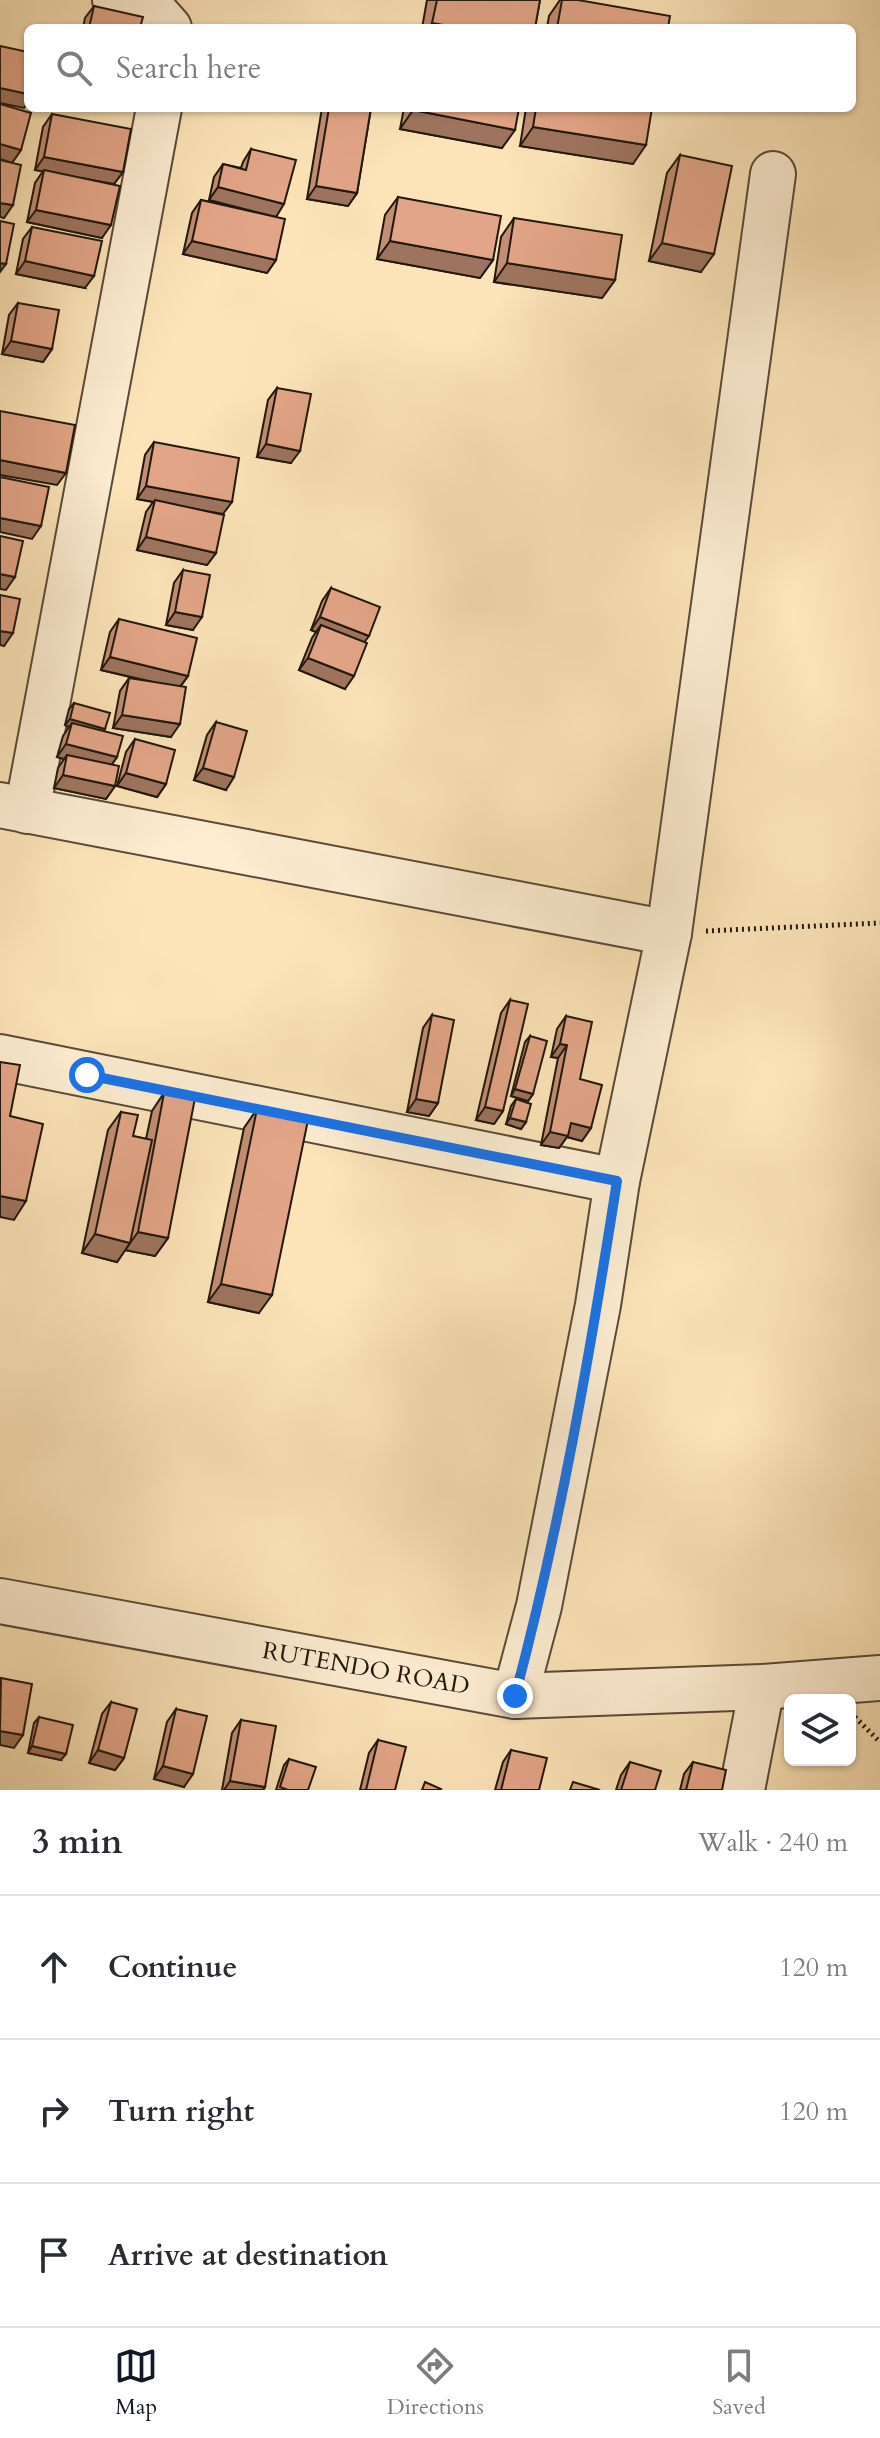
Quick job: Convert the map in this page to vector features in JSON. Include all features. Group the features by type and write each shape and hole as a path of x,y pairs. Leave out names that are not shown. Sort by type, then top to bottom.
{"street":[{"path":"115,0 153,10 165,24"},
{"path":"158,112 14,808 669,933"},
{"path":"515,1696 542,1591 598,1305 617,1181 669,933 773,174"},
{"path":"0,1057 617,1181"},
{"name":"RUTENDO ROAD","path":"0,1601 515,1696 762,1687 880,1678"},
{"path":"742,1790 762,1687"}],"path":[{"path":"669,933 880,923"},
{"path":"856,1718 880,1742"}],"building":[{"path":"437,0 540,0 536,24 432,23"},
{"path":"562,0 670,16 669,24 558,24"},
{"path":"94,6 143,17 141,24 90,24"},
{"path":"0,46 24,51 24,93 0,88"},
{"path":"0,104 31,113 21,150 0,144"},
{"path":"328,112 370,112 357,193 316,186"},
{"path":"423,112 518,112 515,130"},
{"path":"535,112 651,112 646,145 533,127"},
{"path":"52,114 131,129 123,172 44,157"},
{"path":"251,149 296,160 284,204 218,187 223,164 246,170"},
{"path":"680,155 732,166 714,254 662,243"},
{"path":"0,160 21,165 13,205 0,203"},
{"path":"44,170 120,186 111,225 36,210"},
{"path":"398,197 501,216 493,260 390,241"},
{"path":"201,200 285,219 276,260 192,241"},
{"path":"514,218 622,235 615,280 507,263"},
{"path":"0,221 14,224 6,264 0,263"},
{"path":"32,227 102,241 94,276 25,261"},
{"path":"18,303 59,310 52,349 11,341"},
{"path":"277,388 311,394 300,451 266,444"},
{"path":"0,411 75,425 66,473 0,460"},
{"path":"154,442 239,458 232,502 146,486"},
{"path":"0,477 49,487 41,526 0,518"},
{"path":"155,500 224,515 216,553 146,537"},
{"path":"0,536 23,541 15,577 0,574"},
{"path":"183,570 210,575 202,617 175,612"},
{"path":"331,588 380,607 369,636 320,617"},
{"path":"0,595 20,599 13,633 0,631"},
{"path":"119,619 197,638 188,676 110,657"},
{"path":"321,625 367,643 354,676 308,658"},
{"path":"129,678 186,687 180,724 122,715"},
{"path":"74,703 110,713 105,729 70,719"},
{"path":"216,722 247,731 234,777 203,768"},
{"path":"72,723 123,736 117,757 66,744"},
{"path":"135,739 175,750 166,784 126,773"},
{"path":"67,755 119,766 115,786 63,775"},
{"path":"510,1000 528,1004 503,1111 485,1107"},
{"path":"432,1015 454,1020 438,1103 416,1099"},
{"path":"566,1016 592,1022 580,1079 602,1085 591,1128 571,1123 568,1136 550,1132 567,1045 560,1044"},
{"path":"530,1036 547,1041 533,1094 515,1089"},
{"path":"0,1062 20,1065 10,1116 43,1124 26,1201 0,1196"},
{"path":"164,1093 195,1098 168,1238 138,1232"},
{"path":"516,1099 531,1104 526,1122 510,1118"},
{"path":"257,1109 308,1120 272,1295 221,1284"},
{"path":"121,1112 138,1115 133,1136 152,1140 130,1243 95,1234"},
{"path":"1,1678 32,1684 23,1735 0,1731"},
{"path":"111,1702 137,1709 124,1758 98,1750"},
{"path":"176,1709 207,1716 193,1774 163,1766"},
{"path":"39,1717 73,1725 66,1754 32,1746"},
{"path":"241,1720 276,1726 265,1787 230,1781"},
{"path":"378,1740 406,1747 395,1790 366,1790"},
{"path":"511,1750 547,1758 539,1790 501,1790"},
{"path":"289,1759 316,1767 308,1790 280,1787"},
{"path":"630,1762 661,1771 655,1790 621,1790"},
{"path":"693,1762 726,1770 722,1790 686,1790"},
{"path":"425,1782 441,1789 422,1790"},
{"path":"573,1782 600,1790 570,1790"}],"route":[{"path":"87,1075 617,1181 598,1305 539,1606 515,1696"}]}
